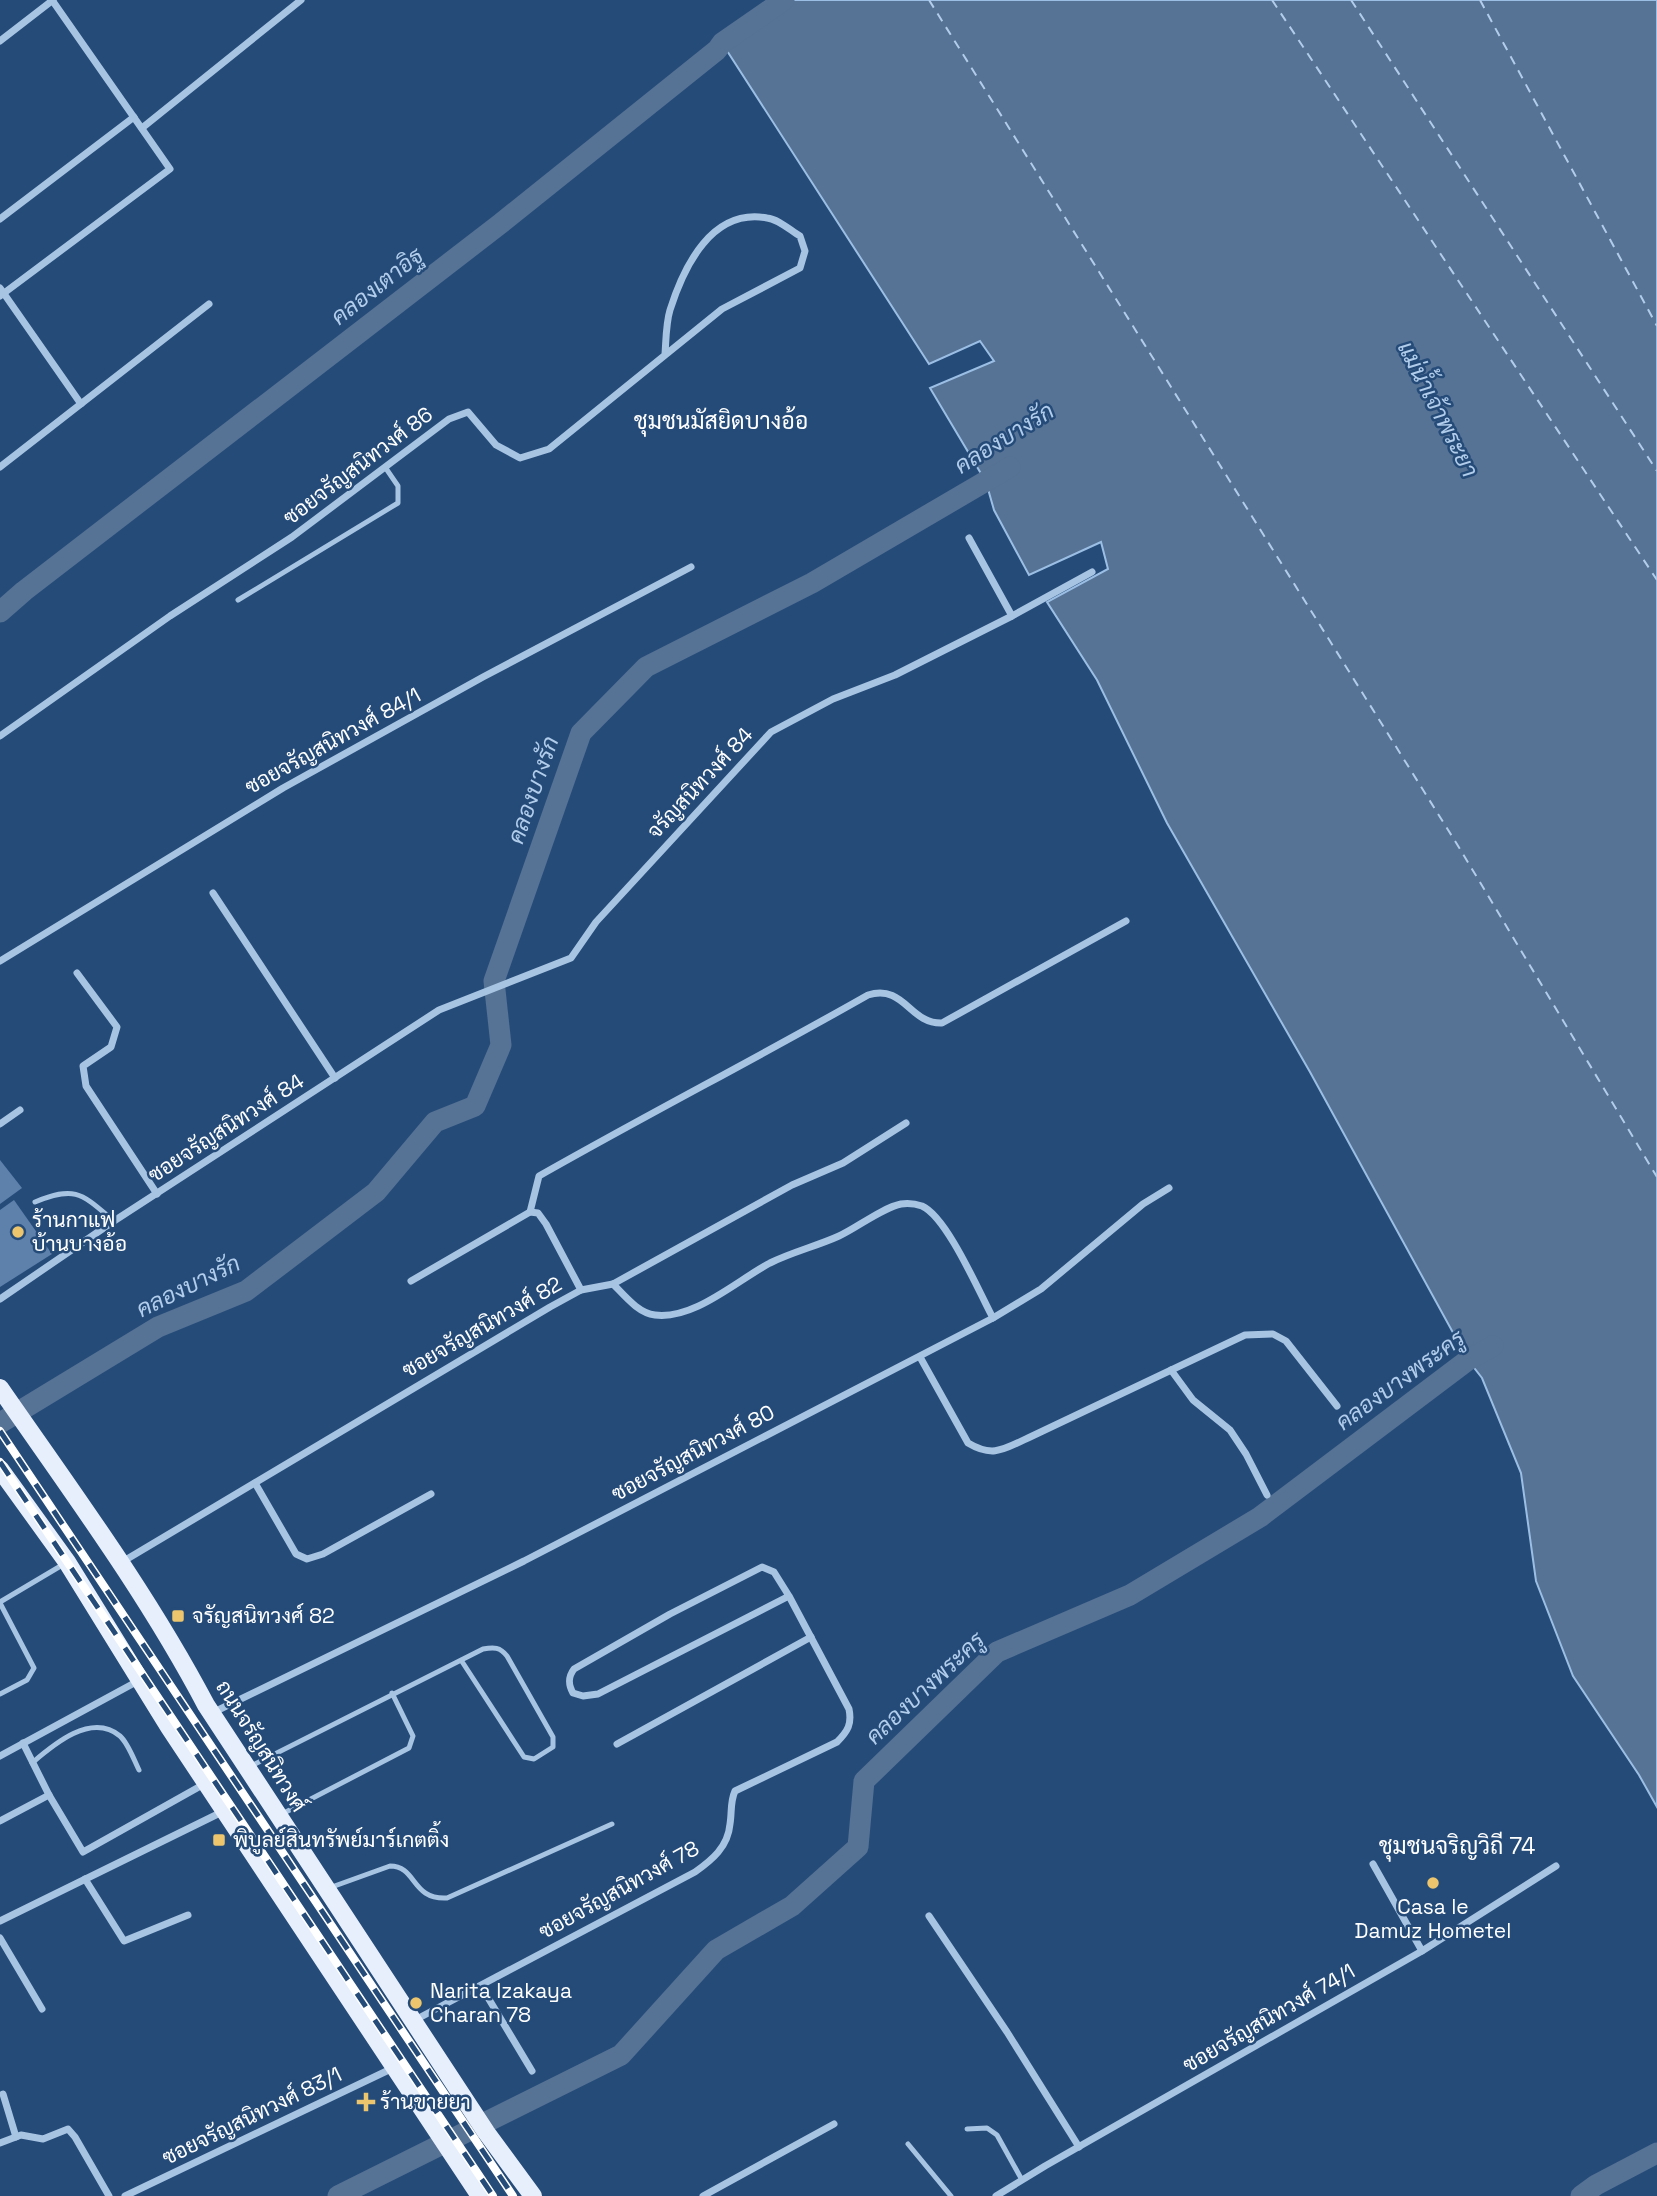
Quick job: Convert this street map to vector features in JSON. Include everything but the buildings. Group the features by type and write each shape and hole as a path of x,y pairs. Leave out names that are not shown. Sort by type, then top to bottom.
{"main road":[{"name":"ถนนจรัญสนิทวงศ์","path":"0,1389 122,1562 211,1713 412,2021 486,2132 533,2196"},
{"path":"0,1469 6,1491 67,1562 134,1673 142,1679 206,1782 480,2196"}],"street":[{"path":"0,41 53,0 170,169 1,292 81,404"},
{"path":"142,128 301,0"},
{"path":"0,219 134,117"},
{"name":"ซอยจรัญสนิทวงศ์ 86","path":"0,737 170,616 292,537 449,419 468,412 496,445 520,458 549,449 722,309 800,268 805,251 800,236 769,218 744,217 713,231 688,263 669,313 665,354"},
{"path":"0,467 208,304"},
{"path":"969,538 1012,616"},
{"name":"ซอยจรัญสนิทวงศ์ 84/1","path":"0,961 283,788 483,677 691,567"},
{"name":"จรัญสนิทวงศ์ 84","path":"476,995 571,958 596,922 771,732 833,699 895,675 1092,572"},
{"path":"213,893 335,1077"},
{"path":"530,1212 538,1176 869,995 879,991 891,993 921,1017 932,1023 942,1023 1126,921"},
{"path":"77,972 117,1027 111,1047 83,1066 86,1086 157,1194"},
{"name":"ซอยจรัญสนิทวงศ์ 84","path":"0,1299 114,1221 439,1010 476,995"},
{"path":"0,1124 20,1110"},
{"name":"ซอยจรัญสนิทวงศ์ 82","path":"122,1562 580,1290 613,1284 792,1185 843,1163 906,1123"},
{"name":"ซอยจรัญสนิทวงศ์ 80","path":"211,1713 524,1561 993,1318 1041,1289 1143,1204 1169,1188"},
{"path":"613,1284 635,1306 652,1315 675,1316 692,1309 771,1262 839,1236 900,1204 912,1203 923,1206 936,1216 946,1230 993,1318"},
{"path":"411,1281 530,1212 538,1213 546,1224 580,1290"},
{"path":"920,1357 968,1443 990,1452 1028,1438 1245,1335 1273,1334 1286,1340 1338,1406"},
{"path":"1171,1370 1193,1400 1230,1430 1268,1495"},
{"path":"255,1483 296,1554 307,1559 323,1554 431,1494"},
{"name":"ซอยจรัญสนิทวงศ์ 78","path":"412,2021 695,1872 715,1858 725,1842 730,1827 731,1800 735,1791 837,1742 844,1735 851,1719 849,1709 789,1596 774,1572 762,1567 670,1614 574,1669 569,1675 569,1685 573,1693 583,1696 598,1694 789,1596"},
{"path":"617,1744 811,1637"},
{"path":"0,1756 142,1679"},
{"path":"23,1743 49,1795 83,1852 206,1782"},
{"path":"0,1821 49,1795"},
{"path":"0,1921 225,1811"},
{"path":"1373,1864 1422,1951"},
{"name":"ซอยจรัญสนิทวงศ์ 74/1","path":"996,2196 1422,1951 1556,1866"},
{"path":"85,1879 124,1941 188,1915"},
{"path":"929,1916 1007,2032 1079,2147"},
{"path":"0,1938 42,2008"},
{"path":"481,1986 533,2071"},
{"name":"ซอยจรัญสนิทวงศ์ 83/1","path":"125,2196 394,2067"},
{"path":"3,2094 16,2137"},
{"path":"703,2196 834,2124"},
{"path":"0,2143 21,2135 43,2138 68,2129 109,2196"}],"lane":[{"path":"238,600 398,503 398,486 385,467"},
{"path":"35,1202 59,1192 78,1194 114,1221"},
{"path":"0,1694 27,1680 33,1673 34,1666 0,1603 67,1562"},
{"path":"248,1768 392,1693 483,1649 493,1647 502,1650 553,1737 554,1747 534,1759 524,1757 461,1660"},
{"path":"278,1816 409,1748 413,1736 392,1693"},
{"path":"32,1763 57,1742 90,1727 107,1729 121,1737 139,1769"},
{"path":"326,1889 390,1866 397,1866 407,1872 420,1890 429,1896 447,1898 612,1824"},
{"path":"967,2129 987,2128 997,2135 1022,2180"},
{"path":"908,2144 951,2196"}],"water":[{"name":"แม่น้ำเจ้าพระยา","path":"776,0 1657,0 1657,1807 1639,1775 1573,1676 1536,1581 1521,1473 1482,1378 1468,1360 1310,1072 1167,823 1097,680 1047,602 1108,569 1101,542 1029,575 994,510 986,482 930,388 994,361 980,341 929,364 722,43"}],"waterway":[{"name":"คลองเตาอิฐ","path":"0,612 500,224 717,50 722,43 784,0"},
{"name":"คลองบางรัก","path":"0,1423 158,1327 246,1291 376,1192 435,1122 475,1106 501,1045 494,981 581,733 646,667 812,583 1010,467"},
{"name":"คลองบางพระครู","path":"338,2196 621,2055 716,1950 792,1906 858,1847 864,1781 997,1652 1130,1595 1260,1517 1468,1360 1493,1346"},
{"path":"1581,2196 1596,2185 1657,2153"}],"ferry route":[{"path":"929,0 1460,849 1657,1177"},
{"path":"1272,0 1657,580"},
{"path":"1351,0 1657,471"},
{"path":"1480,0 1657,326"}],"railway":[{"path":"0,1431 513,2196"},
{"path":"0,1462 493,2196"}],"place":[{"name":"ร้านกาแฟ บ้านบางอ้อ","path":"18,1232"},
{"name":"จรัญสนิทวงศ์ 82","path":"178,1616"},
{"name":"พิบูลย์สินทรัพย์มาร์เกตติ้ง","path":"219,1840"},
{"name":"Casa le Damuz Hometel","path":"1433,1883"},
{"name":"Narita Izakaya Charan 78","path":"416,2003"},
{"name":"ร้านขายยา","path":"366,2102"}],"district":[{"name":"ชุมชนมัสยิดบางอ้อ","path":"721,421"},
{"name":"ชุมชนจริญวิถี 74","path":"1457,1846"}]}
